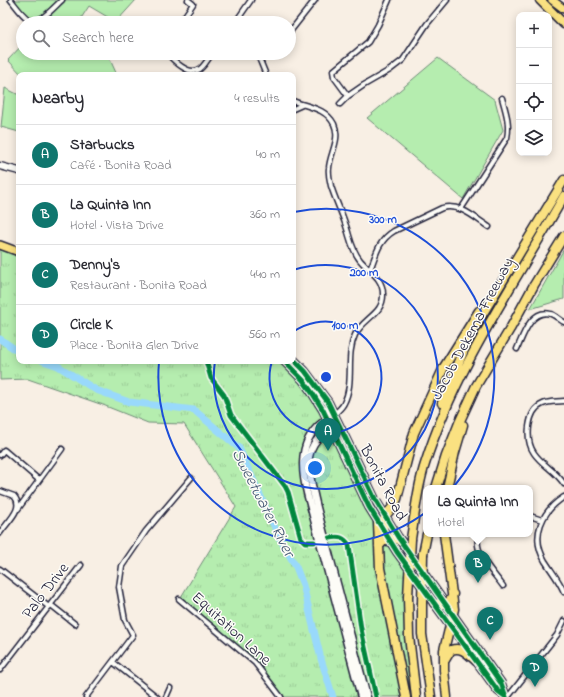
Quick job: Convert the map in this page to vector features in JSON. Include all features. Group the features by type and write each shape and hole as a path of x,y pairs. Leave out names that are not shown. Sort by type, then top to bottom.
{"highway":[{"path":"540,0 564,24"},
{"path":"424,465 435,423 469,338 500,284 564,180"},
{"name":"Jacob Dekema Freeway","path":"416,697 409,636 408,596 411,539 424,465 446,407 467,362 564,196"},
{"name":"Jacob Dekema Freeway","path":"437,485 459,423 476,386 563,238"},
{"path":"379,546 386,534 385,516 392,508 397,498 411,442 444,368 488,295 500,284"},
{"path":"447,485 455,452 476,386"},
{"path":"378,523 380,568 406,697"},
{"path":"386,534 395,537 401,542"},
{"path":"426,537 422,554 422,634 432,697"},
{"path":"444,537 453,593 453,615 444,650 447,697"},
{"path":"434,603 440,605 446,604 452,597 453,593"},
{"path":"444,662 451,650 458,648 464,650 476,661"}],"main road":[{"path":"552,0 564,9"},
{"path":"0,166 16,170"},
{"path":"0,245 16,251"},
{"name":"Bonita Road","path":"296,362 318,388 334,414 372,493 401,542 501,683 507,697"},
{"name":"Bonita Road","path":"287,364 314,394 378,523 498,691 507,697"},
{"path":"334,414 311,448 309,458 310,470 321,522 367,697"},
{"path":"328,421 318,426 307,443 303,457 303,479 361,697"}],"street":[{"path":"11,0 25,16"},
{"path":"45,16 62,0"},
{"path":"185,16 193,4 188,0"},
{"path":"240,16 251,0"},
{"path":"296,24 315,0"},
{"path":"348,96 334,77 333,71 368,42 378,25 389,0"},
{"path":"340,104 348,96 403,60 427,24 447,0"},
{"path":"175,60 186,69 192,71 201,68 207,60"},
{"path":"260,60 265,72"},
{"path":"461,209 472,191 484,176 507,138 509,129 508,118 502,98"},
{"path":"296,102 319,109 326,114 335,127 336,139 329,168 331,186 354,251 381,283 383,295 382,302 377,312 366,321 356,334 350,350 348,391 344,404 334,414"},
{"path":"296,108 302,105"},
{"path":"370,270 379,245 390,233 443,207 453,206 461,209 489,227"},
{"path":"517,349 528,324 538,315 544,313 551,314 564,322"},
{"path":"564,401 546,402 536,408 531,416 528,436 530,447 534,454 556,473 564,484"},
{"path":"0,533 62,449"},
{"path":"0,455 4,450 39,480"},
{"path":"86,697 133,635 125,620 119,586 122,566 146,531 191,478"},
{"path":"0,491 9,493 17,499 18,509"},
{"path":"564,497 551,507 542,520 539,534 541,552 544,560 560,582 564,592"},
{"path":"533,517 542,520"},
{"path":"478,537 476,543 480,554 503,586"},
{"name":"Palo Drive","path":"0,670 81,565"},
{"path":"0,570 75,624"},
{"name":"Equitation Lane","path":"179,599 255,663 281,697"},
{"path":"507,697 557,635 564,621"},
{"path":"113,662 157,697"},
{"path":"166,697 170,688"}],"green space":[{"path":"7,0 136,0 121,16 106,16 89,6 83,16 22,16"},
{"path":"16,51 16,60 110,60 116,72 19,72 8,60"},
{"path":"438,58 495,100 503,130 463,199 367,118"},
{"path":"5,88 16,94 16,131 1,127"},
{"path":"0,245 16,251 16,364 293,364 310,383 326,406 406,554 405,570 408,597 404,613 413,697 281,697 261,669 181,597 236,507 184,424 148,423 103,405 28,379 0,380"},
{"path":"564,249 564,299 530,309"}],"waterway":[{"name":"Sweetwater River","path":"0,339 16,350"},
{"name":"Sweetwater River","path":"52,364 58,366 96,390 129,402 194,410 239,448 279,537 296,567 303,585 321,659 333,697"}],"cycle path":[{"path":"296,362 305,371 328,402 375,499 398,537 501,683 506,697"},
{"path":"207,364 211,378 224,395 231,415 285,486 301,538 305,542 314,542"},
{"path":"287,364 303,380 323,410 369,507 397,552 498,691 506,697"},
{"path":"330,538 341,538 349,545 361,629 376,697"}],"place":[{"name":"Starbucks","path":"328,451"},
{"name":"La Quinta Inn","path":"478,583"},
{"name":"Denny's","path":"490,640"},
{"name":"Circle K","path":"535,687"}]}
